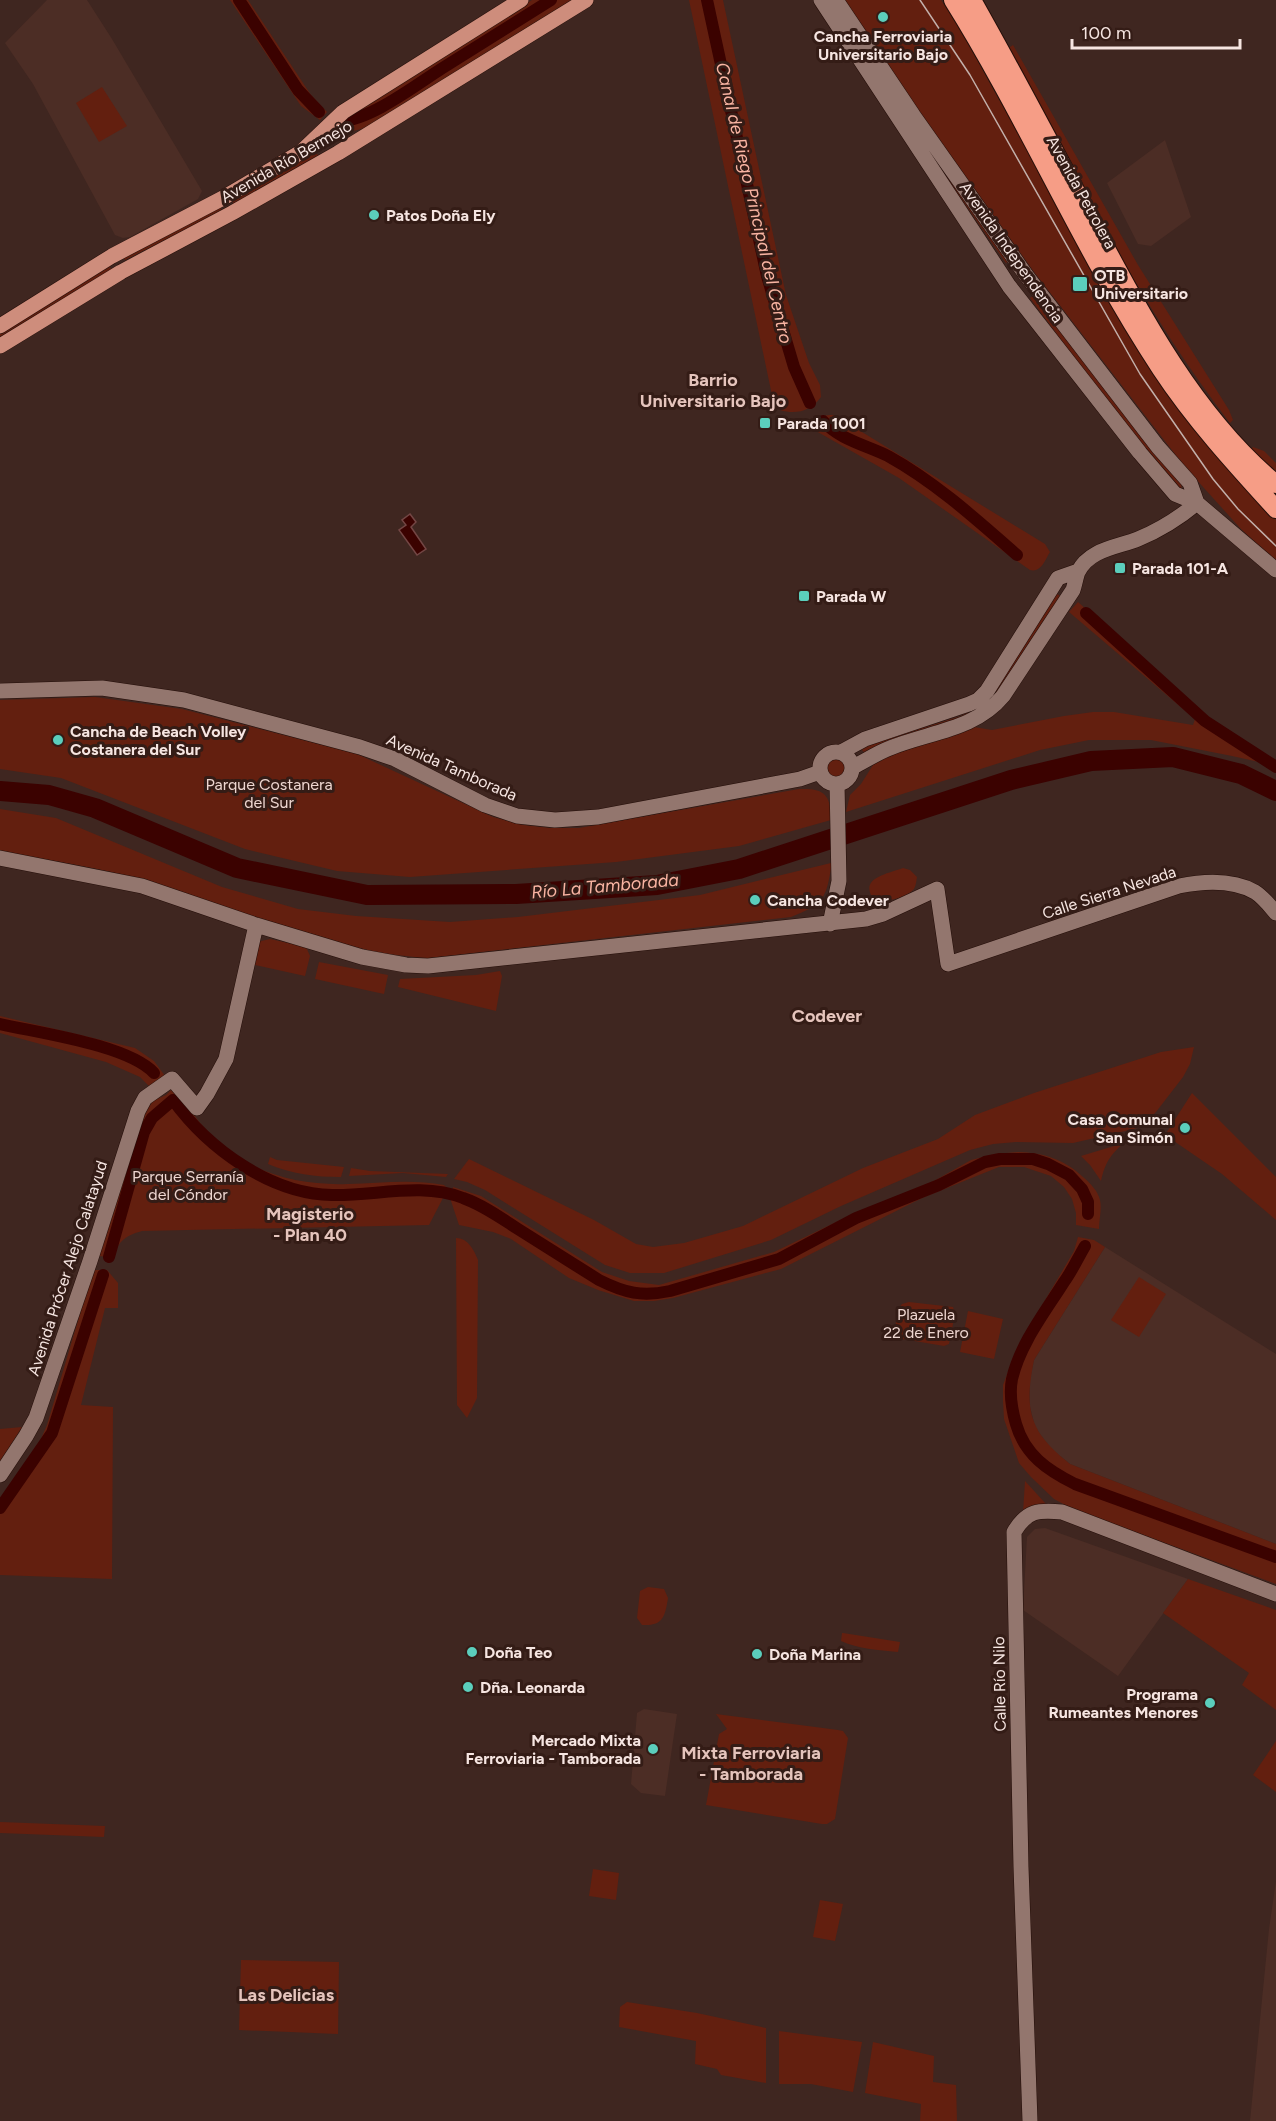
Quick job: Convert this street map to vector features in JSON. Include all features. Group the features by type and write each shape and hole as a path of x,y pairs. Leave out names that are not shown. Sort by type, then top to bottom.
{"highway":[{"name":"Avenida Petrolera","path":"953,0 1124,310 1155,360 1201,424 1276,509"},
{"name":"Avenida Petrolera","path":"972,0 1113,263 1152,330 1184,380 1231,441 1245,457 1276,484"}],"main road":[{"name":"Avenida Río Bermejo","path":"0,326 112,256 223,198 301,152 343,111 521,0"},
{"name":"Avenida Río Bermejo","path":"0,346 121,272 338,153 586,0"},
{"name":"Avenida Independencia","path":"821,0 1009,286 1161,478 1175,494 1197,503 1276,570"},
{"name":"Avenida Independencia","path":"836,0 913,115 1026,274 1158,447 1190,483 1197,503"},
{"path":"1078,571 1073,590 994,708 971,722 889,748 853,767 848,779 837,784 827,781 820,772 820,768 823,758 831,752 841,752 865,739 978,700 987,691 1058,578 1078,571 1095,555 1159,530 1197,503"},
{"name":"Avenida Tamborada","path":"0,691 102,688 184,700 360,747 395,759 485,805 518,816 555,820 598,817 800,779 820,772"},
{"path":"841,752 849,758 853,767"},
{"path":"0,858 142,886 256,925 362,957 406,965 428,966 831,924 839,881 837,784"},
{"name":"Calle Sierra Nevada","path":"831,924 883,914 937,889 948,964 1179,886 1201,882 1226,883 1257,893 1276,913"},
{"name":"Avenida Prócer Alejo Calatayud","path":"0,1475 27,1436 36,1418 138,1111 145,1098 172,1079 197,1107 207,1094 226,1059 256,925"},
{"name":"Calle Río Nilo","path":"1030,2121 1021,1867 1014,1532 1028,1515 1040,1510 1062,1512 1276,1594"}],"shaded area":[{"path":"47,0 87,0 202,191 198,199 130,237 123,238 115,235 33,84 5,43"},
{"path":"1165,140 1191,217 1151,246 1138,244 1107,183"},
{"path":"410,514 416,522 411,527 426,549 417,555 399,530 406,525 402,520"},
{"path":"1105,1247 1276,1354 1276,1544 1070,1464 1050,1448 1035,1427 1030,1407 1030,1379 1034,1360"},
{"path":"1045,1528 1188,1579 1118,1676 1023,1610 1027,1537 1035,1529"},
{"name":"Mercado Mixta Ferroviaria - Tamborada","path":"644,1709 677,1714 665,1796 641,1793 631,1784 637,1713"},
{"path":"1276,1881 1276,2121 1250,2121 1269,1929"}],"green space":[{"path":"230,0 248,0 311,95 327,112 320,120 301,106"},
{"path":"532,0 575,0 387,116 358,130 340,129 352,113"},
{"path":"689,0 723,0 786,295 809,363 820,385 821,397 813,406 803,411 780,410 773,400"},
{"path":"844,0 941,0 1015,126 1232,471 1276,520 1276,561 1241,529 1185,467 1034,272 962,175"},
{"path":"1013,45 1138,265 1229,410 1233,420 1230,423 1167,334 1111,240 1007,49"},
{"path":"102,87 127,126 99,142 76,103"},
{"path":"314,153 319,155 235,206 232,201"},
{"path":"934,159 1010,260 1006,263"},
{"path":"220,207 222,211 125,260 123,256"},
{"path":"109,266 112,270 0,340 0,334"},
{"path":"1033,296 1181,484 1182,490 1103,396 1030,298"},
{"path":"834,415 1045,544 1050,552 1042,565 1037,570 1030,570 899,478 816,431 813,427 815,422"},
{"path":"1253,447 1264,451 1276,463 1276,476 1250,450"},
{"path":"1057,594 1062,597 994,698 977,712 865,753 860,748 961,716 981,706"},
{"path":"1078,602 1220,727 1276,762 1276,770 1268,764 1151,740 1089,740 1040,750 846,812 850,795 861,784 873,765 898,751 974,727 992,730 1093,712 1114,712 1193,725 1195,719 1069,612"},
{"name":"Parque Costanera del Sur","path":"95,697 182,709 357,754 493,817 523,825 579,828 799,789 815,790 824,794 830,804 831,820 739,846 616,862 410,877 337,871 245,849 61,778 0,769 0,700"},
{"path":"836,758 843,761 846,768 843,775 836,778 829,775 826,768 829,761"},
{"path":"0,809 56,818 222,887 298,909 356,916 450,922 518,917 700,895 831,863 831,868 827,888 816,905 791,917 428,958 392,954 320,938 126,875 0,851"},
{"path":"903,868 910,870 917,877 913,890 894,899 874,900 870,893 872,882 876,878"},
{"path":"270,939 306,947 310,956 305,976 251,964 257,942"},
{"path":"319,962 388,975 384,994 315,979"},
{"path":"500,971 502,976 496,1011 398,987 400,979 476,975"},
{"path":"0,1016 135,1048 154,1061 165,1076 150,1087 140,1077 106,1062 0,1033"},
{"path":"1194,1047 1190,1064 1183,1077 1156,1112 1144,1124 1134,1129 1073,1143 1016,1142 993,1144 970,1150 841,1206 771,1240 664,1273 630,1273 605,1265 485,1190 454,1179 469,1159 594,1220 636,1244 653,1247 684,1243 743,1226 863,1168 938,1139 975,1115 1034,1093 1161,1052"},
{"name":"Parque Serranía del Cóndor","path":"173,1088 221,1145 237,1157 272,1174 290,1179 329,1184 432,1183 446,1187 443,1198 429,1225 142,1231 124,1240 112,1257 98,1256 142,1117 153,1101 166,1095"},
{"path":"1192,1093 1276,1177 1276,1220 1222,1174 1165,1135"},
{"path":"1124,1143 1109,1160 1101,1181 1081,1156"},
{"path":"1018,1152 1061,1161 1088,1182 1096,1190 1100,1200 1099,1229 1076,1225 1076,1213 1072,1199 1064,1187 1051,1176 1024,1167 999,1167 922,1198 781,1269 654,1301 634,1301 598,1290 569,1278 511,1239 493,1232 459,1225 451,1201 453,1187 481,1196 602,1272 629,1281 659,1285 774,1252 853,1214 934,1181 971,1160 995,1154"},
{"path":"270,1157 277,1160 344,1167 341,1177 313,1176 268,1164"},
{"path":"351,1168 370,1171 448,1174 446,1177 403,1173 349,1176"},
{"path":"1078,1237 1094,1240 1105,1247 1034,1360 1030,1406 1038,1430 1056,1452 1070,1464 1276,1544 1276,1584 1071,1508 1054,1499 1019,1463 1004,1419 1003,1385 1017,1348 1074,1251"},
{"path":"456,1238 467,1242 478,1260 477,1398 467,1418 457,1405"},
{"path":"93,1270 107,1270 118,1283 118,1308 105,1308 81,1405 113,1407 112,1579 0,1575 0,1500 37,1448 47,1425"},
{"path":"1139,1277 1166,1294 1139,1337 1111,1320"},
{"name":"Plazuela 22 de Enero","path":"909,1302 953,1307 955,1314 949,1344 944,1346 897,1338 898,1311 902,1304"},
{"path":"968,1311 1003,1319 994,1359 960,1352"},
{"path":"22,1427 0,1462 0,1429"},
{"path":"1025,1481 1046,1504 1040,1504 1023,1513"},
{"path":"1188,1579 1276,1610 1276,1710 1242,1685 1249,1673 1163,1613"},
{"path":"648,1587 664,1589 668,1598 662,1619 654,1624 642,1625 637,1618 640,1591"},
{"path":"842,1633 900,1642 898,1652 848,1644 841,1641"},
{"path":"716,1714 843,1731 848,1738 835,1819 822,1824 706,1805 719,1734 727,1729"},
{"path":"1276,1741 1276,1792 1253,1775"},
{"path":"0,1822 105,1826 104,1837 0,1833"},
{"path":"593,1869 619,1873 616,1900 589,1896"},
{"path":"820,1900 843,1904 835,1941 813,1937"},
{"path":"241,1960 339,1962 338,2034 239,2030"},
{"path":"627,2002 697,2013 766,2028 766,2083 721,2075 717,2069 695,2064 696,2041 619,2027 620,2007"},
{"path":"779,2031 862,2042 853,2092 811,2084 779,2084"},
{"path":"873,2042 934,2056 933,2082 956,2085 957,2121 920,2121 921,2104 865,2093"}],"waterway":[{"name":"Canal de Riego Principal del Centro","path":"239,0 298,90 319,112"},
{"name":"Canal de Riego Principal del Centro","path":"340,121 364,115 392,101 551,0"},
{"name":"Canal de Riego Principal del Centro","path":"707,0 767,276 794,367 810,403"},
{"name":"Canal de Riego Principal del Centro","path":"823,421 845,438 888,456 922,477 1017,555"},
{"name":"Canal de Riego Principal del Centro","path":"1086,613 1205,721 1276,767"},
{"name":"Río La Tamborada","path":"0,791 49,795 95,808 237,868 367,895 516,894 657,885 739,869 1011,780 1091,761 1173,757 1241,774 1276,791"},
{"path":"0,1024 82,1041 124,1055 142,1063 154,1073"},
{"path":"109,1257 144,1132 152,1118 173,1100 187,1118 222,1151 264,1177 309,1193 349,1195 415,1190 447,1193 478,1204 492,1212 599,1280 617,1288 642,1294 670,1291 779,1259 856,1218 939,1185 985,1162 1000,1159 1033,1159 1069,1175 1082,1189 1088,1202 1088,1214"},
{"path":"1085,1246 1034,1329 1021,1353 1012,1379 1013,1413 1025,1444 1046,1467 1075,1484 1276,1557"},
{"path":"0,1508 52,1433 103,1275"}],"tram line":[{"path":"920,0 970,75 1140,374 1213,479 1238,509 1276,546"}],"place":[{"name":"Cancha Ferroviaria Universitario Bajo","path":"883,17"},
{"name":"Patos Doña Ely","path":"374,215"},
{"name":"OTB Universitario","path":"1080,284"},
{"name":"Parada 1001","path":"765,423"},
{"name":"Parada 101-A","path":"1120,568"},
{"name":"Parada W","path":"804,596"},
{"name":"Cancha de Beach Volley Costanera del Sur","path":"58,740"},
{"name":"Cancha Codever","path":"755,900"},
{"name":"Casa Comunal San Simón","path":"1185,1128"},
{"name":"Doña Teo","path":"472,1652"},
{"name":"Doña Marina","path":"757,1654"},
{"name":"Dña. Leonarda","path":"468,1687"},
{"name":"Programa Rumeantes Menores","path":"1210,1703"},
{"name":"Mercado Mixta Ferroviaria - Tamborada","path":"653,1749"}],"district":[{"name":"Barrio Universitario Bajo","path":"713,390"},
{"name":"Codever","path":"827,1016"},
{"name":"Magisterio - Plan 40","path":"310,1224"},
{"name":"Mixta Ferroviaria - Tamborada","path":"751,1763"},
{"name":"Las Delicias","path":"286,1995"}]}
